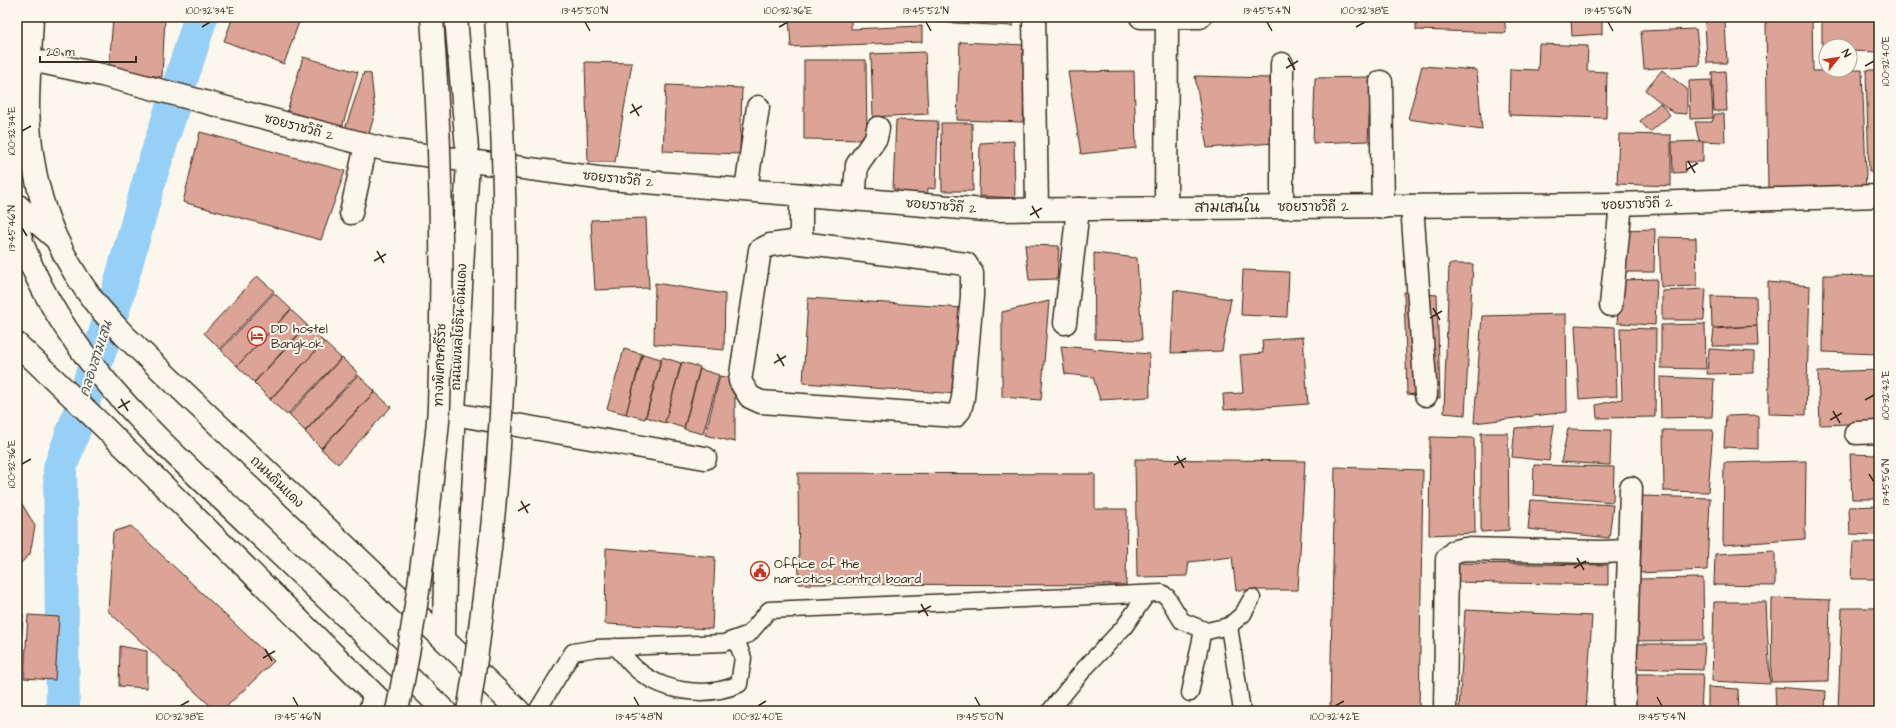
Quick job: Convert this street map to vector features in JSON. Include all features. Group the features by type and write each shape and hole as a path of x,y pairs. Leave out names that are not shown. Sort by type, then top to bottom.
{"main road":[{"path":"32,17 24,58 32,152 42,204 54,237"},
{"name":"ทางพิเศษศรีรัช","path":"397,711 409,656 428,519 439,407 442,282 439,129 432,17"},
{"name":"ถนนพหลโยธิน-ดินแดง","path":"444,638 454,414 468,161 456,17"},
{"path":"468,711 491,548 503,400 504,227 502,105 496,17"},
{"path":"1034,17 1037,209"},
{"path":"1141,17 1200,17"},
{"path":"1166,208 1167,18"},
{"name":"ซอยราชวิถี 2","path":"24,58 147,87 387,150 598,178 985,210 1621,204 1879,196"},
{"path":"1282,64 1282,207"},
{"path":"1381,82 1383,207"},
{"path":"746,190 758,107"},
{"path":"854,199 857,164 876,138 878,128"},
{"path":"351,213 366,145"},
{"path":"801,195 801,243"},
{"path":"1611,306 1621,204"},
{"path":"17,205 54,237"},
{"path":"1412,206 1426,396"},
{"path":"1065,323 1078,209"},
{"path":"17,227 22,244 46,295 76,344 106,383 198,476 445,711"},
{"name":"ถนนดินแดง","path":"54,237 73,270 94,301 125,336 519,711"},
{"path":"793,242 801,243 966,264 972,273 972,296 964,398 960,410 955,416 761,402 750,397 740,381 760,250 770,245 793,242"},
{"path":"18,347 105,428 370,702 391,711"},
{"path":"454,414 705,458"},
{"path":"1856,433 1879,432"},
{"path":"1624,711 1628,551 1632,488"},
{"path":"1445,711 1447,558 1455,551 1465,549 1600,552 1628,551"}],"lane":[{"path":"537,711 573,652 597,648 724,643 749,634 769,610 1162,593 1182,621 1207,632 1229,626 1243,614 1252,598"},
{"path":"1050,711 1085,668 1124,627 1147,594"},
{"path":"1229,626 1242,711"},
{"path":"1190,693 1203,630"},
{"path":"616,647 633,666 659,684 690,692 719,691 739,684 743,658 736,639"}],"building":[{"path":"113,17 165,17 162,77 109,70"},
{"path":"233,17 295,17 300,19 284,64 224,41"},
{"path":"632,17 632,19 604,18"},
{"path":"789,17 851,17 851,29 922,26 922,42 791,47"},
{"path":"934,17 1014,17 1013,26 934,22"},
{"path":"1416,17 1504,17 1506,33 1416,30"},
{"path":"1571,17 1602,17 1602,34 1572,36"},
{"path":"1766,17 1812,17 1813,71 1818,71 1818,78 1858,78 1858,70 1862,70 1866,174 1865,192 1768,193"},
{"path":"1822,17 1879,17 1879,52 1858,51 1858,38 1822,38"},
{"path":"1725,20 1727,63 1707,63 1705,21"},
{"path":"1696,29 1700,65 1644,69 1641,31"},
{"path":"960,42 1025,45 1023,122 957,120"},
{"path":"1539,44 1588,46 1587,71 1607,72 1606,118 1509,115 1510,69 1538,70"},
{"path":"925,52 928,114 873,117 871,54"},
{"path":"303,57 358,72 342,128 287,112"},
{"path":"804,60 866,60 867,140 804,139"},
{"path":"585,62 632,63 615,162 588,162"},
{"path":"1422,66 1477,70 1482,130 1408,119"},
{"path":"1662,70 1687,89 1687,114 1674,113 1645,90"},
{"path":"1866,70 1879,70 1879,172 1869,172"},
{"path":"1134,71 1136,148 1081,154 1068,72"},
{"path":"1725,71 1727,111 1714,111 1712,72"},
{"path":"364,72 371,74 375,112 369,134 345,129"},
{"path":"1195,76 1270,78 1274,143 1207,148"},
{"path":"1371,77 1368,141 1313,143 1315,78"},
{"path":"1711,80 1713,118 1690,119 1689,81"},
{"path":"666,85 742,88 740,154 663,151"},
{"path":"1660,103 1670,115 1650,132 1640,121"},
{"path":"1715,114 1724,114 1725,142 1699,141 1695,122 1712,122"},
{"path":"896,120 938,121 936,189 928,188 927,199 898,197 898,189 893,189"},
{"path":"941,123 972,123 973,191 942,191"},
{"path":"200,132 345,171 321,240 183,202"},
{"path":"1619,134 1671,135 1671,186 1617,184"},
{"path":"1014,141 1015,198 979,196 980,143"},
{"path":"1703,141 1703,162 1685,162 1686,172 1673,173 1672,142"},
{"path":"646,218 649,288 595,290 591,220"},
{"path":"1655,229 1654,272 1614,272 1619,230"},
{"path":"1659,237 1696,238 1697,286 1661,287"},
{"path":"1025,245 1059,246 1057,279 1029,280"},
{"path":"1094,253 1137,258 1142,340 1095,339"},
{"path":"1449,264 1473,264 1465,415 1444,413"},
{"path":"1243,270 1289,272 1287,317 1241,315"},
{"path":"1824,275 1879,276 1879,354 1823,352"},
{"path":"257,276 274,291 220,349 204,333"},
{"path":"1657,279 1655,325 1617,323 1621,280"},
{"path":"1768,282 1810,286 1806,415 1769,414"},
{"path":"655,283 725,294 724,350 654,344"},
{"path":"1706,289 1704,320 1662,320 1662,291"},
{"path":"1174,290 1231,299 1222,351 1171,353"},
{"path":"1404,292 1437,295 1440,398 1407,394"},
{"path":"274,293 291,309 237,366 221,350"},
{"path":"1711,296 1756,297 1757,326 1712,328"},
{"path":"808,298 964,308 958,394 803,383"},
{"path":"1049,301 1041,400 1002,397 1002,312"},
{"path":"291,310 307,325 254,382 237,366"},
{"path":"1566,314 1567,412 1474,423 1482,316"},
{"path":"1705,324 1706,369 1661,368 1661,325"},
{"path":"1575,325 1615,327 1617,396 1579,399"},
{"path":"307,326 324,342 270,399 254,383"},
{"path":"1757,326 1758,346 1712,346 1714,329"},
{"path":"1620,328 1656,329 1655,417 1597,418 1596,405 1622,399"},
{"path":"1303,337 1308,404 1224,410 1223,394 1243,393 1240,355 1263,353 1262,340"},
{"path":"324,342 341,358 287,415 270,400"},
{"path":"1061,346 1149,354 1150,397 1100,400 1093,377 1065,374"},
{"path":"624,349 642,354 626,414 607,409"},
{"path":"1709,349 1754,352 1754,373 1707,374"},
{"path":"643,354 661,359 645,419 626,414"},
{"path":"662,357 681,363 665,423 646,417"},
{"path":"342,358 358,373 305,431 289,415"},
{"path":"682,362 700,367 684,428 665,422"},
{"path":"700,369 719,375 703,434 684,429"},
{"path":"1879,370 1879,423 1820,425 1818,372"},
{"path":"358,375 375,391 321,448 305,432"},
{"path":"720,376 735,379 735,442 705,435"},
{"path":"1660,377 1714,379 1712,417 1661,418"},
{"path":"375,392 391,407 338,464 321,449"},
{"path":"1758,415 1758,449 1724,447 1726,416"},
{"path":"1554,425 1549,461 1512,457 1515,428"},
{"path":"1568,429 1611,430 1610,465 1561,462"},
{"path":"1663,430 1713,430 1708,492 1664,491"},
{"path":"1481,433 1508,433 1509,530 1481,532"},
{"path":"1430,437 1474,438 1475,533 1429,535"},
{"path":"1850,454 1879,455 1879,499 1852,499"},
{"path":"1135,459 1305,461 1298,590 1236,590 1232,557 1189,562 1187,576 1137,577"},
{"path":"1806,461 1805,539 1723,545 1724,463"},
{"path":"1534,465 1614,467 1613,502 1533,495"},
{"path":"1335,467 1423,470 1419,711 1330,711"},
{"path":"798,473 1095,474 1095,509 1127,509 1126,585 799,584"},
{"path":"1642,496 1710,498 1707,570 1637,573"},
{"path":"1531,500 1613,505 1609,538 1528,529"},
{"path":"17,502 22,504 35,526 30,554 17,567"},
{"path":"1879,506 1879,535 1850,534 1849,507"},
{"path":"131,526 274,661 222,711 216,711 108,611 113,532"},
{"path":"1853,542 1879,542 1879,579 1851,579"},
{"path":"606,548 715,557 712,629 605,624"},
{"path":"1775,551 1775,586 1714,585 1715,554"},
{"path":"1456,563 1608,565 1608,585 1454,582"},
{"path":"1703,578 1704,640 1634,641 1637,579"},
{"path":"1772,598 1830,600 1828,681 1771,682"},
{"path":"1714,602 1766,602 1770,684 1712,681"},
{"path":"1842,608 1879,608 1879,711 1838,711"},
{"path":"1465,610 1592,616 1586,711 1459,711"},
{"path":"17,614 23,615 19,685 17,685"},
{"path":"28,615 59,617 55,680 24,678"},
{"path":"1634,644 1705,644 1703,670 1632,668"},
{"path":"120,646 147,651 147,688 119,686"},
{"path":"1634,674 1703,674 1701,711 1633,711"},
{"path":"1708,687 1738,689 1739,711 1708,711"},
{"path":"1775,687 1826,691 1825,711 1776,711"}],"waterway":[{"name":"คลองสามเสน","path":"63,711 60,468 77,421 115,303 152,171 201,17"}],"place":[{"name":"DD hostel Bangkok","path":"257,336"},
{"name":"Office of the narcotics control board","path":"760,571"}],"district":[{"name":"สามเสนใน","path":"1227,207"}]}
